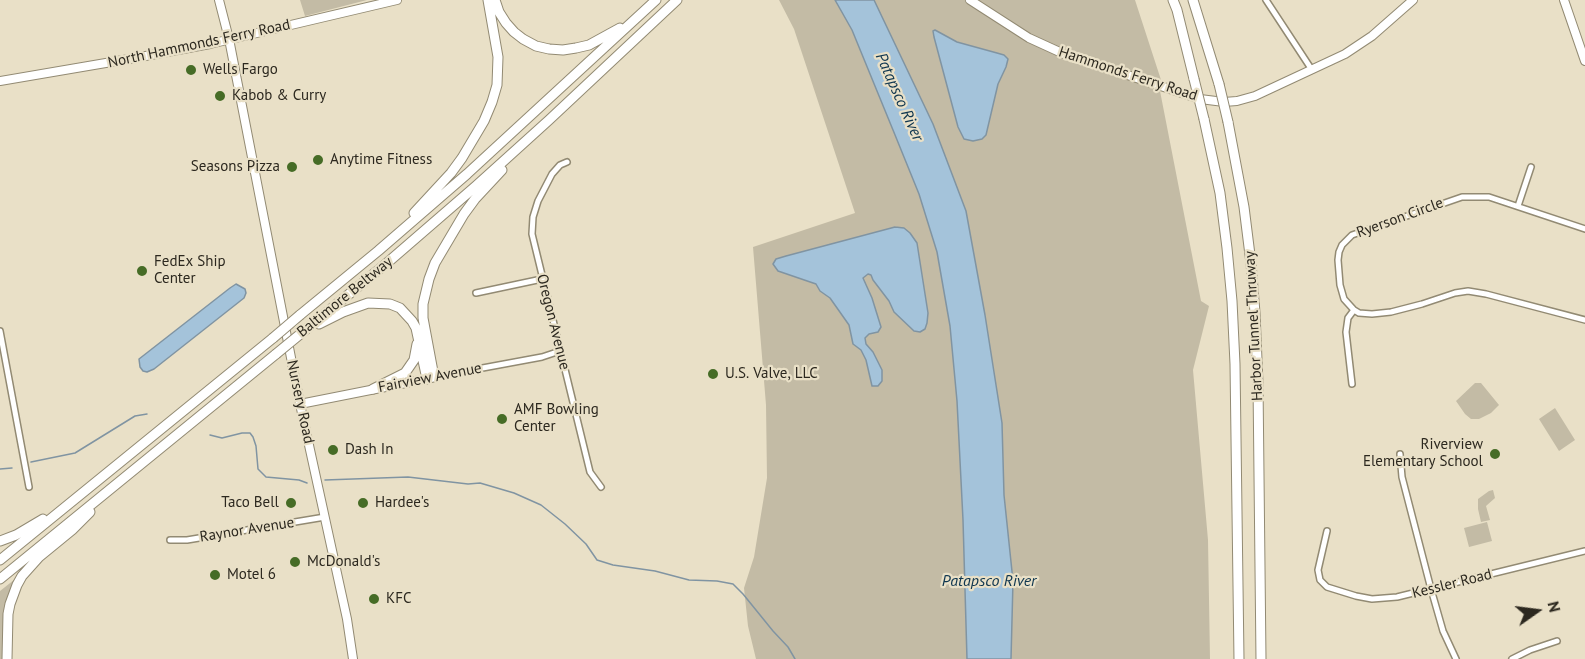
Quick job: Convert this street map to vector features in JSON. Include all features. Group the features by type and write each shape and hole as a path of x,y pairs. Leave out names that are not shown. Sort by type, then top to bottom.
{"highway":[{"path":"386,245 451,173 473,141 492,102 497,85 498,57 488,0"},
{"path":"495,0 499,12 514,32 536,46 549,49 563,50 589,45 615,32 642,14"},
{"name":"Baltimore Beltway","path":"0,579 428,228 549,120 677,0"},
{"name":"Harbor Tunnel Thruway","path":"1173,0 1204,119 1220,193 1227,248 1236,364 1239,659"},
{"name":"Harbor Tunnel Thruway","path":"1193,0 1219,84 1247,226 1256,322 1261,659"},
{"name":"Baltimore Beltway","path":"0,560 386,245 467,174 654,2"},
{"path":"430,378 423,318 426,290 435,263 475,200 549,120"},
{"path":"304,331 368,303 390,304 400,308 412,321 430,378"},
{"path":"373,389 405,373 411,366 418,336"},
{"path":"7,659 7,622 10,604 22,576 39,557 72,530 137,467"},
{"path":"0,541 16,535 66,506"}],"main road":[{"name":"Nursery Road","path":"219,0 229,39 300,404 347,619 352,659"},
{"name":"North Hammonds Ferry Road","path":"0,81 229,39 397,0"},
{"name":"Hammonds Ferry Road","path":"970,0 1021,33 1078,60 1200,99 1224,102 1250,98 1345,54 1364,42 1413,0"},
{"path":"1564,0 1585,61"},
{"name":"Fairview Avenue","path":"300,404 430,378"}],"street":[{"path":"1266,0 1312,70"},
{"name":"Oregon Avenue","path":"567,162 560,165 552,174 538,201 533,217 532,234 590,472 601,488"},
{"path":"1518,206 1531,167"},
{"name":"Ryerson Circle","path":"1353,310 1341,293 1339,252 1342,245 1352,235 1366,228 1462,197 1489,197 1585,228"},
{"path":"476,292 542,279"},
{"path":"1352,384 1346,332 1348,318 1353,310 1372,314 1391,312 1468,291 1585,320"},
{"path":"0,331 29,487"},
{"name":"Fairview Avenue","path":"430,378 542,357 560,351"},
{"path":"1400,454 1402,477 1431,589 1443,631 1456,659"},
{"name":"Raynor Avenue","path":"170,540 187,540 325,517"},
{"name":"Kessler Road","path":"1327,531 1318,570 1320,580 1327,587 1356,596 1372,598 1397,597 1585,551"},
{"path":"1512,659 1536,647 1557,641"}],"shaded area":[{"path":"300,0 367,0 305,16"},
{"path":"779,0 1135,0 1162,83 1160,91 1201,301 1209,306 1193,370 1208,540 1210,659 756,659 748,626 744,588 754,557 767,478 766,405 753,247 855,213 794,29"},
{"path":"1475,383 1481,383 1499,405 1491,413 1479,419 1471,419 1456,401"},
{"path":"1555,408 1575,440 1559,451 1539,419"},
{"path":"1493,490 1495,498 1486,506 1490,520 1481,522 1478,499"},
{"path":"1487,522 1492,541 1469,547 1464,528"},
{"path":"19,576 5,659 0,659 0,591"}],"water":[{"name":"Patapsco River","path":"835,0 874,0 933,124 966,211 1002,423 1004,495 1013,581 1011,659 967,659 957,401 950,326 937,252 919,194 852,30"},
{"path":"933,31 957,42 1004,55 1008,59 998,84 986,135 982,139 973,141 964,139 958,127 934,37"},
{"path":"895,227 904,228 917,243 928,313 927,323 925,329 920,332 914,331 894,312 871,275 868,274 863,278 881,327 878,332 869,334 865,338 866,344 882,370 882,381 878,386 872,386 866,360 861,350 853,344 849,325 830,298 820,291 816,284 778,271 773,264 776,259"},
{"path":"236,284 245,289 244,298 154,369 143,371 139,359"}],"waterway":[{"path":"31,462 75,453 135,416 147,414"},
{"path":"210,435 222,438 250,433 256,446 258,469 266,477 299,480 307,483"},
{"path":"0,469 12,468"},
{"path":"325,480 408,477 468,484 480,483 514,493 541,505 565,524 586,544 597,560 689,580 733,584 788,647 795,659"}],"place":[{"name":"Wells Fargo","path":"191,70"},
{"name":"Kabob & Curry","path":"220,96"},
{"name":"Anytime Fitness","path":"318,160"},
{"name":"Seasons Pizza","path":"292,167"},
{"name":"FedEx Ship Center","path":"142,271"},
{"name":"U.S. Valve, LLC","path":"713,374"},
{"name":"AMF Bowling Center","path":"502,419"},
{"name":"Dash In","path":"333,450"},
{"name":"Riverview Elementary School","path":"1495,454"},
{"name":"Taco Bell","path":"291,503"},
{"name":"Hardee's","path":"363,503"},
{"name":"McDonald's","path":"295,562"},
{"name":"Motel 6","path":"215,575"},
{"name":"KFC","path":"374,599"}]}
